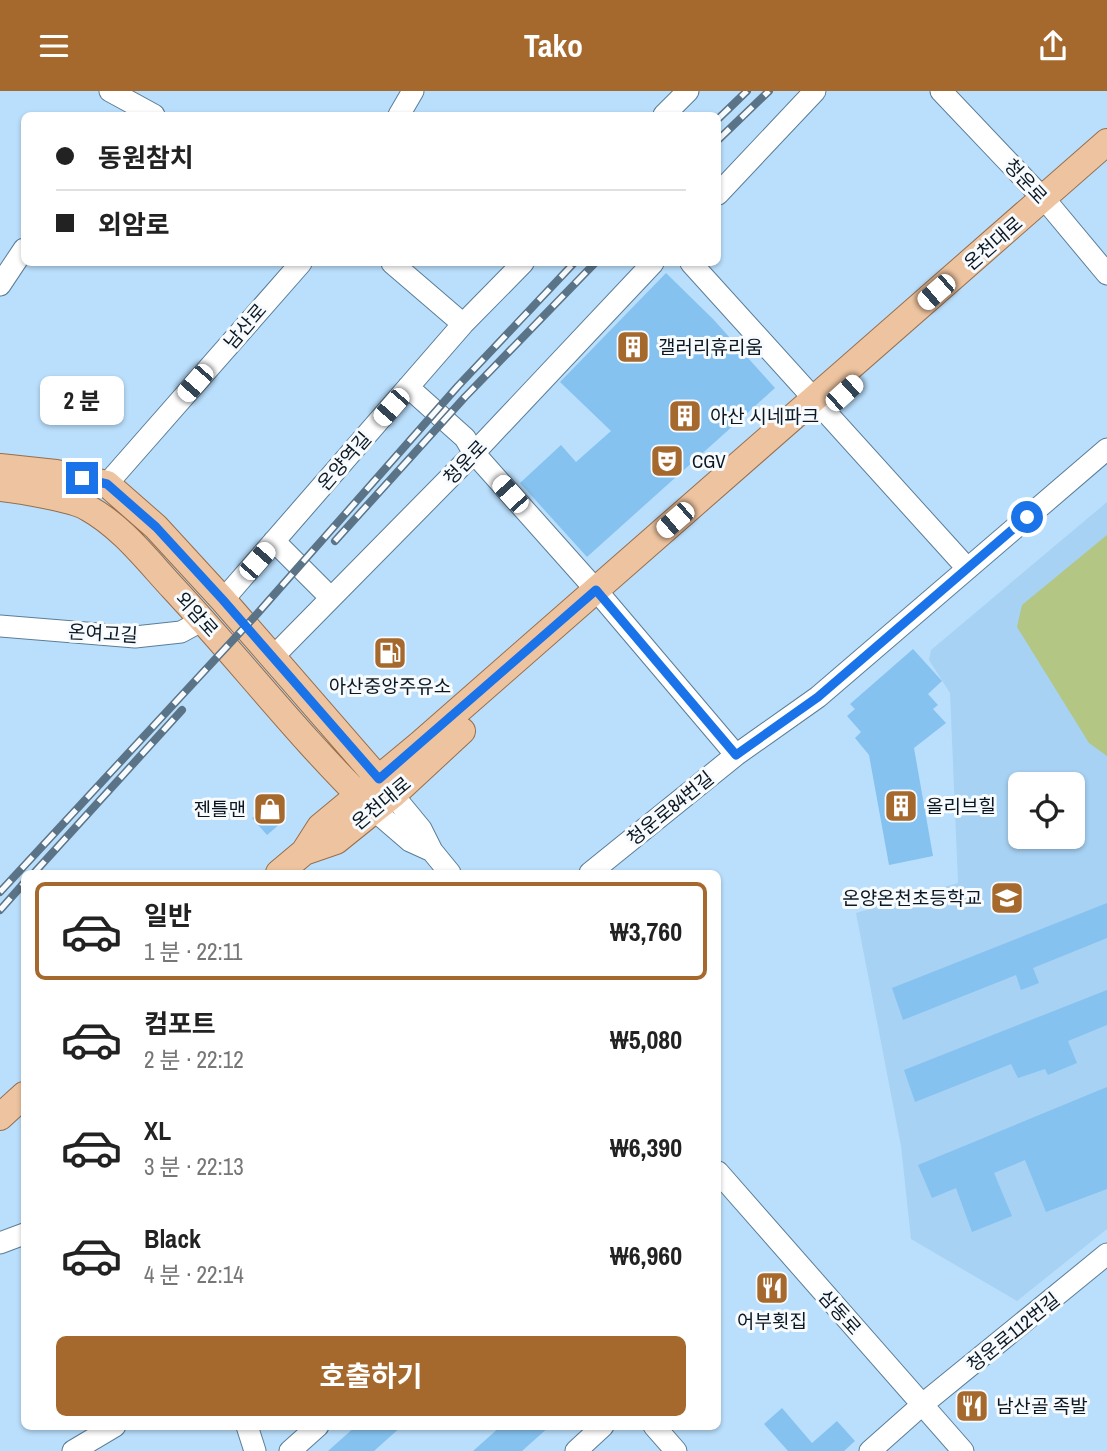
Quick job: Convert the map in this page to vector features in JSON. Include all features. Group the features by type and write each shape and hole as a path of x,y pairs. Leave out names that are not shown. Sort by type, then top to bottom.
{"main road":[{"name":"온천대로","path":"283,870 304,852 336,841 376,795 1047,203 1107,142"},
{"name":"온천대로","path":"1047,203 1107,160"},
{"name":"외암로","path":"0,467 57,473 107,484 156,527 223,600 272,658 376,795"},
{"name":"외암로","path":"0,488 86,506 116,527 376,795"},
{"path":"0,1117 21,1098"}],"street":[{"path":"400,112 412,91"},
{"path":"667,112 688,91"},
{"path":"721,191 815,91"},
{"name":"청운로","path":"941,91 1047,203 1107,274"},
{"path":"119,102 147,112"},
{"path":"0,285 21,254"},
{"name":"남산로","path":"107,484 298,266"},
{"path":"395,266 463,324"},
{"name":"온양역길","path":"223,600 463,324 520,266"},
{"name":"청운로","path":"272,658 474,453 650,266"},
{"path":"694,266 967,568"},
{"path":"408,387 465,438 474,453 601,596 736,755"},
{"name":"청운로84번길","path":"594,870 736,755 818,697 1107,449"},
{"path":"274,541 331,598"},
{"name":"온여고길","path":"0,626 135,637 181,632 204,620"},
{"path":"376,795 421,829 432,851 448,870"},
{"name":"삼동로","path":"721,1175 963,1451"},
{"name":"청운로112번길","path":"870,1451 923,1404 1106,1258"},
{"path":"73,1451 108,1430"},
{"path":"248,1430 255,1451"},
{"path":"290,1451 314,1430"},
{"path":"576,1451 599,1430"},
{"path":"658,1430 676,1451"}],"shaded area":[{"name":"온양온천초등학교","path":"1107,502 1107,1229 1017,1301 911,1239 901,1146 856,913 958,883 950,693 929,660 931,650"}],"green space":[{"path":"1107,535 1107,756 1089,743 1017,627 1022,605"}],"building":[{"name":"아산 시네파크","path":"666,273 713,319 775,388 587,557 520,483 561,445 576,462 611,431 560,382"},
{"name":"올리브힐","path":"913,649 942,681 928,694 938,705 933,709 946,723 914,748 933,856 889,865 869,755 855,738 861,732 847,716 855,709 850,704"},
{"name":"젠틀맨","path":"270,801 287,818 267,835 252,818"},
{"path":"1107,903 1107,938 1033,968 1039,983 1021,990 1016,975 903,1020 892,988"},
{"path":"1107,990 1107,1025 1068,1041 1077,1063 1048,1075 1045,1069 1018,1078 1011,1064 915,1102 904,1070"},
{"path":"1107,1087 1107,1189 1046,1212 1025,1160 994,1173 1012,1216 972,1232 956,1188 932,1198 918,1165"},
{"path":"782,1408 812,1443 837,1421 855,1441 844,1451 788,1451 764,1424"},
{"path":"352,1430 398,1430 374,1451 328,1451"},
{"path":"497,1430 546,1430 522,1451 473,1451"}],"railway":[{"path":"721,116 747,91"},
{"path":"721,137 769,91"},
{"path":"0,892 257,614 458,386 571,266"},
{"path":"335,541 465,397 592,266"},
{"path":"37,870 182,710"},
{"path":"0,910 21,886"}],"place":[{"name":"갤러리휴리움","path":"633,347"},
{"name":"아산 시네파크","path":"685,416"},
{"name":"CGV","path":"667,461"},
{"name":"아산중앙주유소","path":"390,653"},
{"name":"올리브힐","path":"901,806"},
{"name":"젠틀맨","path":"270,809"},
{"name":"온양온천초등학교","path":"1007,898"},
{"name":"어부횟집","path":"772,1288"},
{"name":"남산골 족발","path":"972,1406"}],"route":[{"path":"82,478 107,484 156,527 379,779 596,590 736,755 818,697 1027,517"}]}
